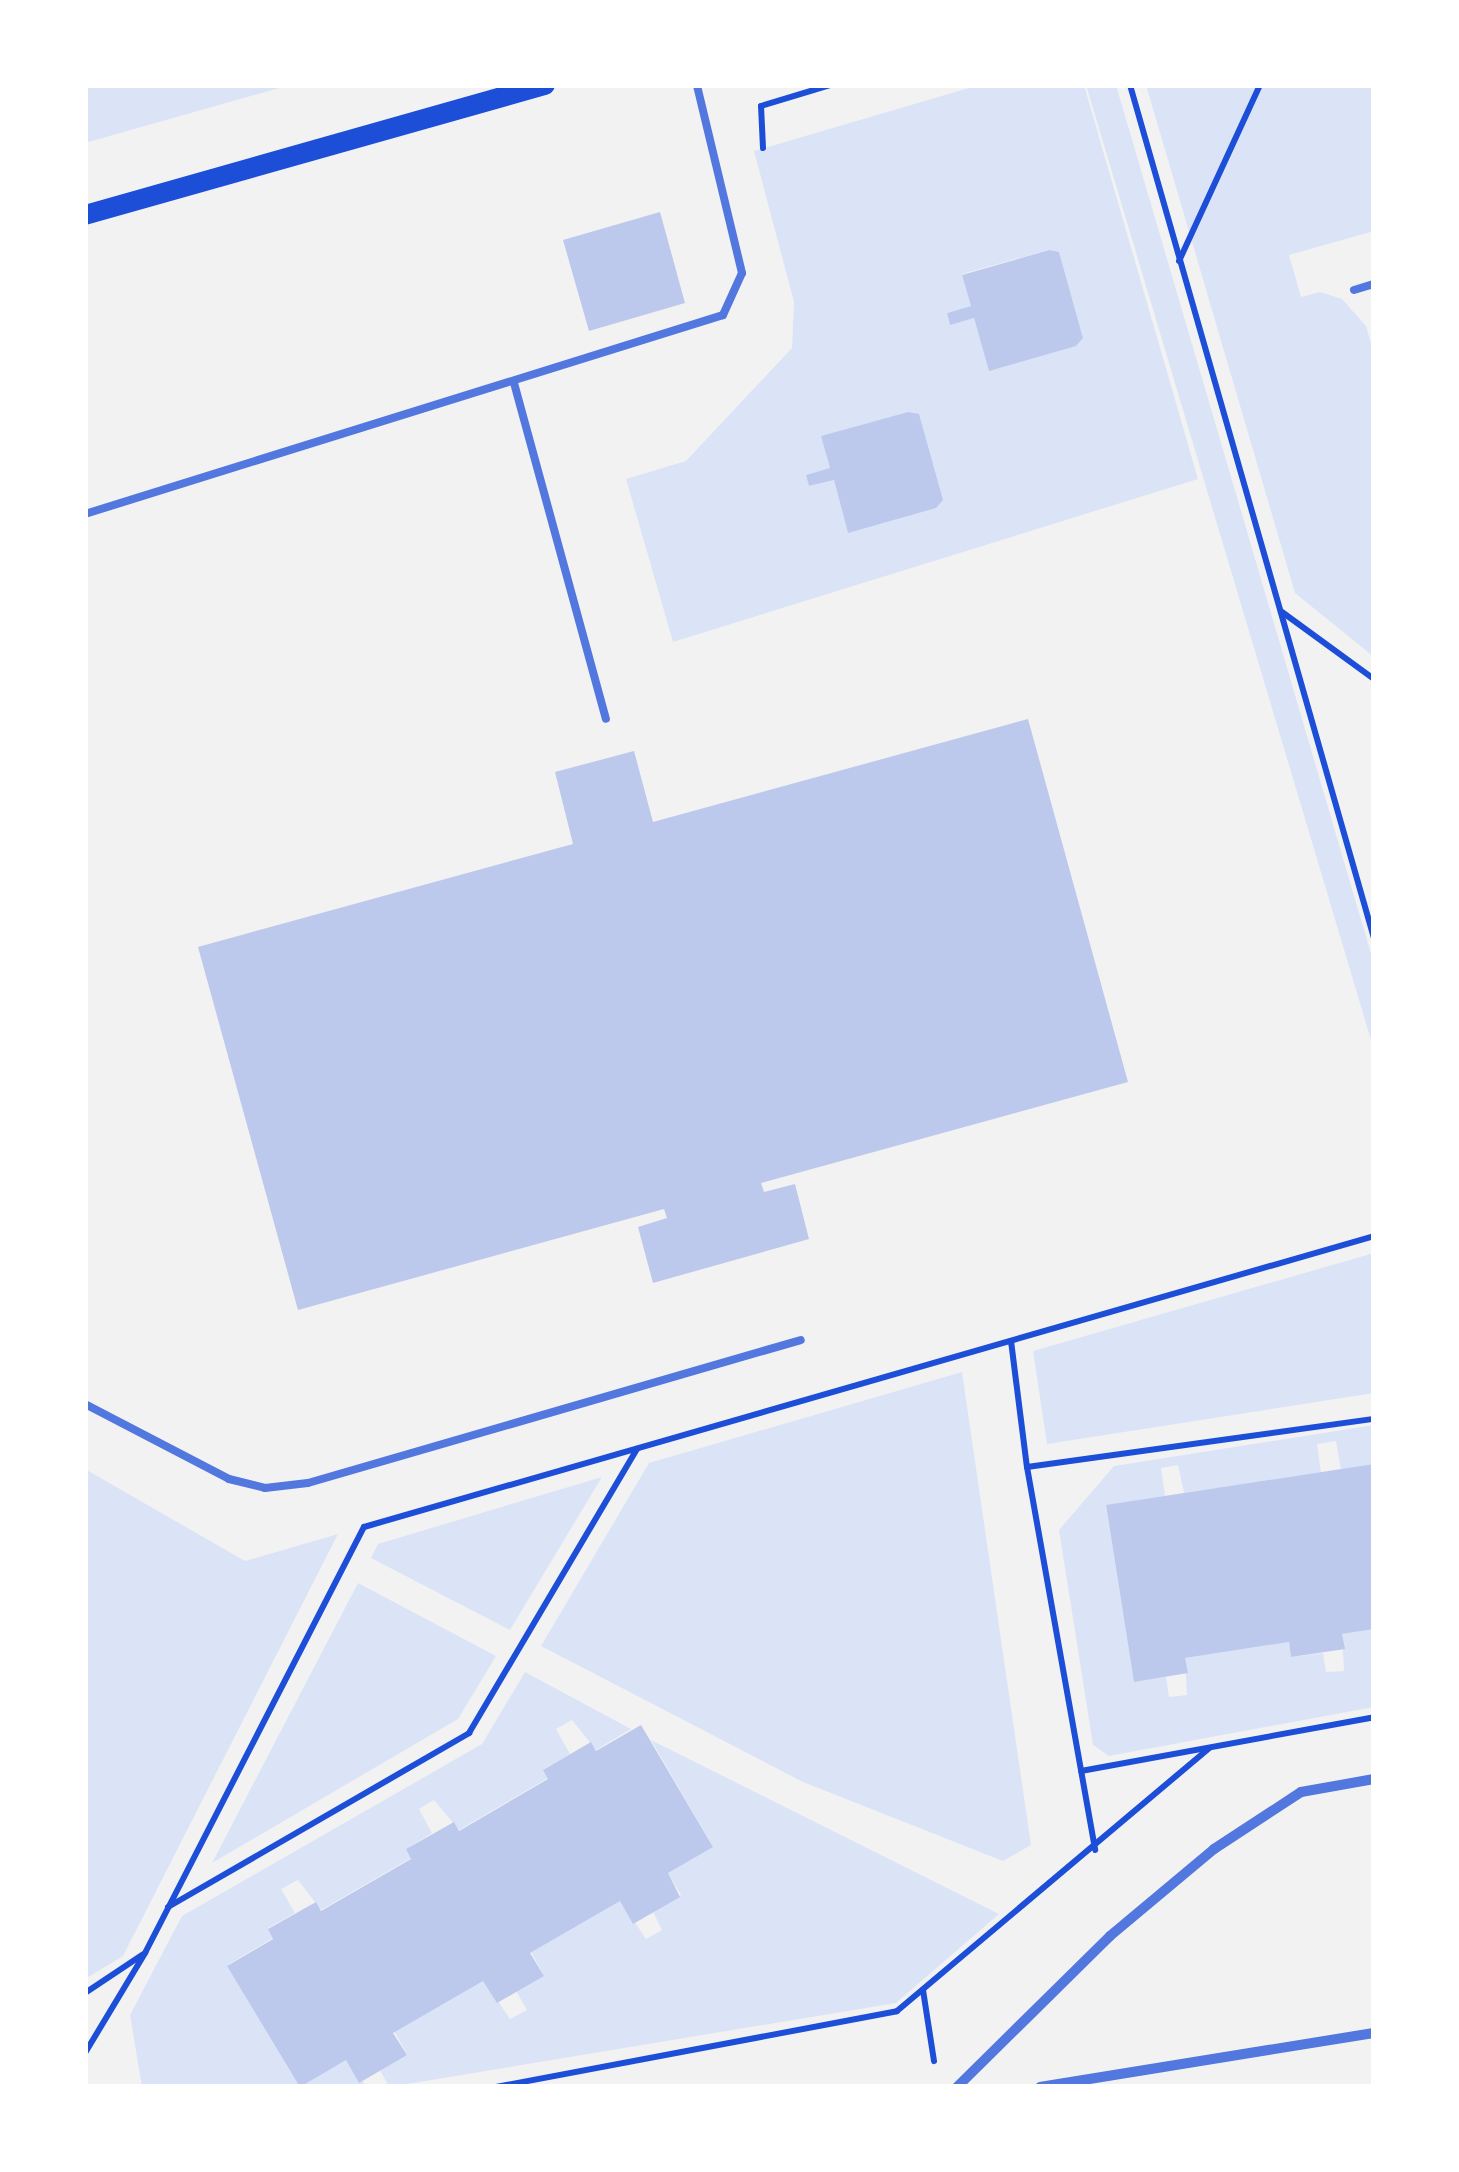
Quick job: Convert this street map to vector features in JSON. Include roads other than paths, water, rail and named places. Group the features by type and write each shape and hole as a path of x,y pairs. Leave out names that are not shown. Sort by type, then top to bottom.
{"main road":[{"path":"85,215 545,85"}],"street":[{"path":"957,2087 1110,1936 1214,1849 1301,1792 1374,1779"},
{"path":"1040,2087 1374,2033"}],"lane":[{"path":"85,514 724,315 742,273 697,85"},
{"path":"1354,290 1374,284"},
{"path":"514,383 606,719"},
{"path":"85,1404 229,1480 265,1488 308,1483 801,1340"}]}
